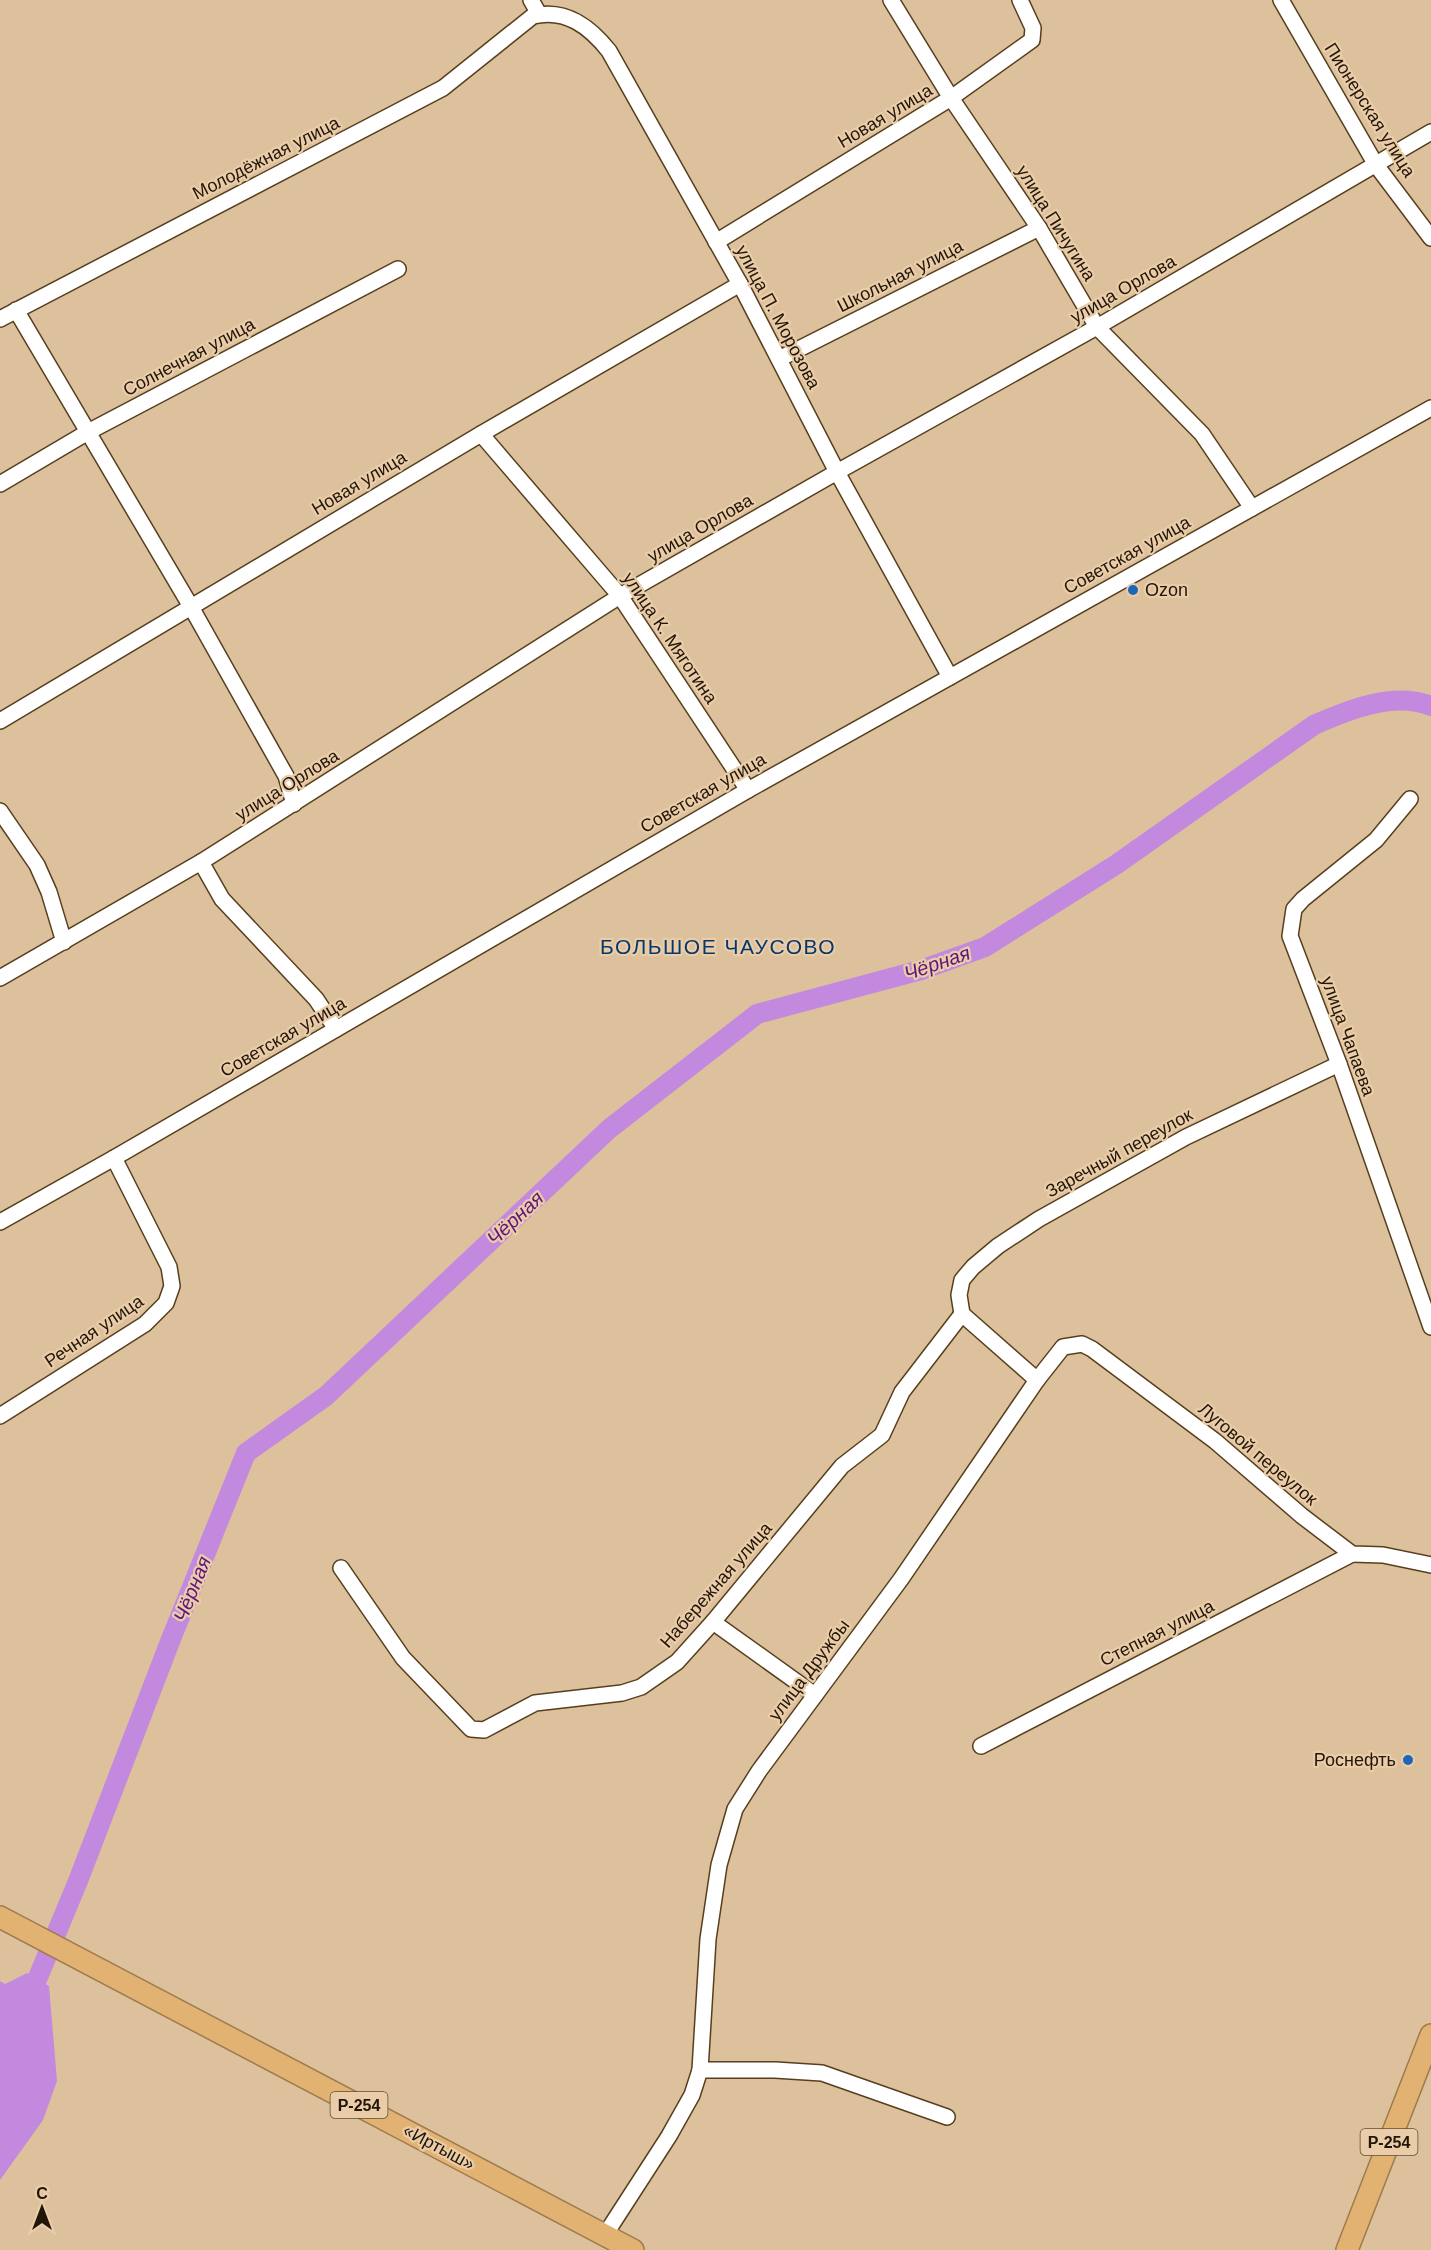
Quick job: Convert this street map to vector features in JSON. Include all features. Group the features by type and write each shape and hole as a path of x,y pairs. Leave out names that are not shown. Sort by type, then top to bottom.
{"highway":[{"name":"«Иртыш»","path":"8,1921 633,2250"},
{"name":"Р-254","path":"1347,2250 1431,2035"}],"street":[{"path":"531,0 539,14"},
{"name":"улица Пичугина","path":"891,0 951,98 1040,228 1097,327 1202,434 1252,508"},
{"name":"Новая улица","path":"716,242 951,98 1032,40 1033,28 1020,0"},
{"name":"Пионерская улица","path":"1281,0 1376,165 1431,238"},
{"name":"улица П. Морозова","path":"539,14 572,18 594,32 609,51 740,284 837,472 950,676"},
{"name":"Молодёжная улица","path":"0,319 443,88 526,20 539,14"},
{"name":"улица Орлова","path":"0,978 201,862 620,596 1097,327 1431,132"},
{"name":"Школьная улица","path":"779,359 1040,228"},
{"name":"Солнечная улица","path":"0,484 88,432 398,269"},
{"name":"Новая улица","path":"0,721 190,605 740,284"},
{"path":"16,310 190,605 286,776 294,804"},
{"name":"Советская улица","path":"0,1222 748,790 1431,408"},
{"name":"улица К. Мяготина","path":"481,434 620,596 748,790"},
{"name":"улица Чапаева","path":"1410,799 1376,840 1303,899 1294,909 1290,936 1339,1064 1431,1327"},
{"path":"0,811 37,865 49,892 64,942"},
{"path":"201,862 222,899 316,999 336,1029"},
{"name":"Заречный переулок","path":"962,1314 960,1295 962,1280 973,1267 998,1246 1039,1219 1186,1137 1339,1064"},
{"name":"Речная улица","path":"0,1416 145,1324 166,1303 172,1286 169,1267 114,1158"},
{"path":"962,1314 1038,1380"},
{"name":"Набережная улица","path":"341,1568 403,1658 471,1729 490,1728 535,1703 622,1693 641,1687 677,1662 842,1466 882,1435 902,1392 962,1314"},
{"name":"улица Дружбы","path":"605,2235 669,2136 692,2095 700,2070 708,1939 719,1865 735,1809 745,1791 901,1579 1054,1357 1063,1347 1072,1344"},
{"name":"Луговой переулок","path":"1072,1344 1082,1344 1092,1349 1215,1441 1302,1516 1352,1554"},
{"path":"1352,1554 1383,1556 1431,1565"},
{"name":"Степная улица","path":"981,1746 1352,1554"},
{"path":"713,1622 815,1695"},
{"path":"700,2070 775,2070 822,2073 947,2117"}],"shaded area":[{"path":"27,1973 49,1986 57,2081 43,2120 0,2180 0,1981 5,1984"}],"waterway":[{"name":"Чёрная","path":"29,2004 31,1994 78,1881 171,1639 246,1453 326,1396 609,1129 757,1014 921,970 985,947 1117,864 1314,725 1356,708 1387,701 1417,702 1431,706"}],"place":[{"name":"Ozon","path":"1133,590"},
{"name":"Роснефть","path":"1408,1760"}],"district":[{"name":"БОЛЬШОЕ ЧАУСОВО","path":"718,947"}]}
